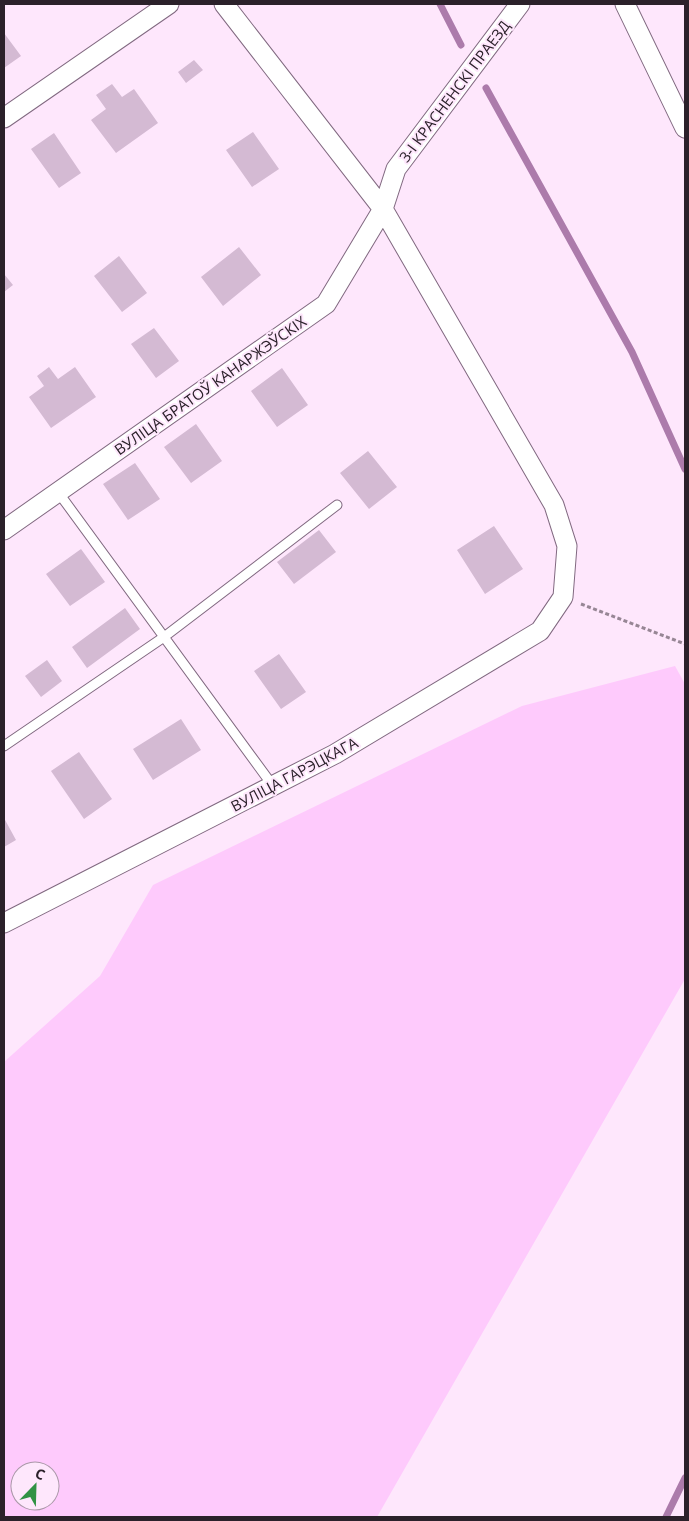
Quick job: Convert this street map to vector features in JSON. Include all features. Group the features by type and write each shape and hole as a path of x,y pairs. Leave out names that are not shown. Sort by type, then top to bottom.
{"street":[{"path":"4,118 170,4"},
{"path":"224,4 383,209 554,505 568,546 564,598"},
{"name":"3-І КРАСНЕНСКІ ПРАЕЗД","path":"383,209 396,169 520,4"},
{"path":"625,4 685,128"},
{"name":"ВУЛІЦА БРАТОЎ КАНАРЖЭЎСКІХ","path":"4,530 326,304 383,209"},
{"name":"ВУЛІЦА ГАРЭЦКАГА","path":"4,923 335,754 540,631 564,598"}],"lane":[{"path":"58,492 273,786"},
{"path":"4,746 164,637 337,505"}],"path":[{"path":"564,598 685,644"}],"shaded area":[{"path":"675,666 685,684 685,979 377,1517 4,1517 4,1062 100,976 153,885 522,706"}],"building":[{"path":"4,33 21,56 4,68"},
{"path":"194,60 203,70 186,83 178,72"},
{"path":"112,84 122,97 134,89 158,123 116,153 91,120 106,109 96,95"},
{"path":"253,132 279,169 252,187 226,150"},
{"path":"54,133 81,173 59,188 31,149"},
{"path":"239,247 261,275 223,306 201,277"},
{"path":"119,256 147,293 122,312 94,276"},
{"path":"4,274 13,285 4,292"},
{"path":"154,328 179,361 156,378 131,344"},
{"path":"49,367 58,379 75,367 96,397 51,428 29,397 44,386 37,376"},
{"path":"282,368 308,405 277,427 251,391"},
{"path":"196,424 222,461 191,483 164,447"},
{"path":"368,451 397,487 369,509 340,473"},
{"path":"135,463 160,499 128,520 103,484"},
{"path":"494,526 523,569 485,594 457,550"},
{"path":"319,530 336,552 294,584 277,562"},
{"path":"81,549 105,582 70,606 46,574"},
{"path":"125,608 140,629 87,668 72,647"},
{"path":"279,654 306,692 281,709 254,671"},
{"path":"47,660 62,681 41,697 25,676"},
{"path":"181,719 201,750 153,780 133,749"},
{"path":"79,752 112,799 84,819 51,771"},
{"path":"4,818 16,840 4,847"}],"waterway":[{"path":"440,4 461,45"},
{"path":"486,88 632,352 685,469"},
{"path":"666,1517 685,1478"}]}
